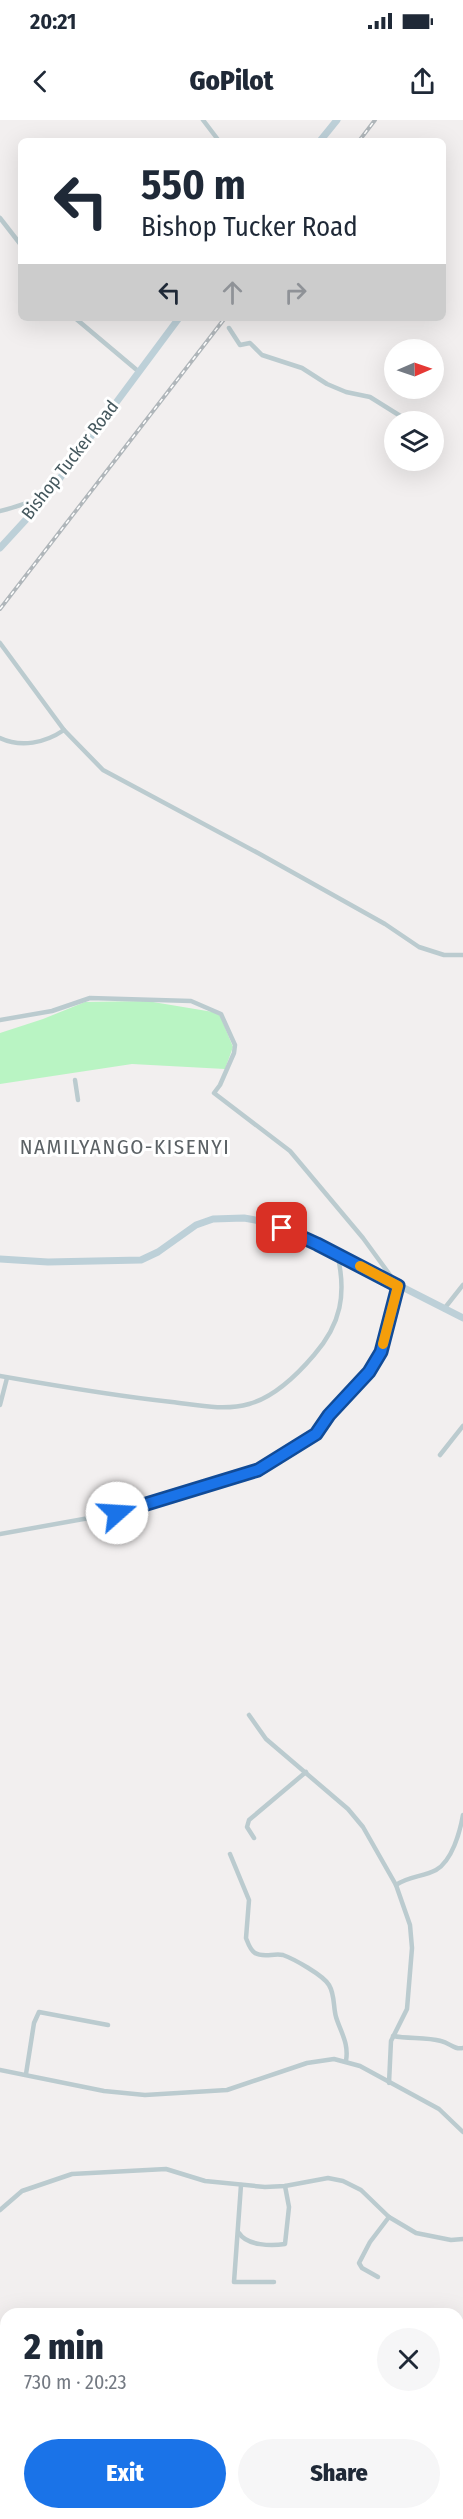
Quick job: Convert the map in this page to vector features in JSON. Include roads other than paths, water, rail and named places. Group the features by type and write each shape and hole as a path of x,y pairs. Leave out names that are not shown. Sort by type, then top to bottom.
{"main road":[{"path":"322,138 337,120"},
{"name":"Bishop Tucker Road","path":"0,548 43,501 177,321"},
{"path":"0,1259 48,1262 141,1260 158,1252 196,1225 213,1219 229,1218 266,1222 298,1234 337,1253 463,1318"}],"street":[{"path":"203,120 217,138"},
{"path":"0,219 18,241"},
{"path":"79,321 138,371"},
{"path":"229,328 240,345 250,344 262,355 302,368 327,384 346,392 370,397 392,411"},
{"path":"0,511 32,501 43,501"},
{"path":"0,643 64,730 103,770 385,924 419,947 444,955 463,955"},
{"path":"0,738 20,744 37,742 53,738 64,730"},
{"path":"0,1020 52,1011 90,998 189,1000 219,1012 225,1018 234,1040 235,1050 220,1085 214,1093 290,1151 357,1230 398,1286 381,1352 369,1372 329,1415 316,1434 292,1450 258,1470 117,1513 0,1534"},
{"path":"75,1080 78,1100"},
{"path":"0,1377 113,1396 205,1407 232,1407 255,1402 300,1372 323,1345 337,1321 341,1306 341,1280 337,1253"},
{"path":"444,1309 463,1285"},
{"path":"0,1405 7,1378"},
{"path":"440,1455 463,1426"},
{"path":"249,1715 266,1739 339,1799 363,1827 396,1885 412,1934 407,2010 393,2036 389,2083"},
{"path":"254,1838 247,1827 249,1820 306,1772"},
{"path":"396,1885 405,1878 436,1870 444,1863 457,1837 463,1815"},
{"path":"230,1854 249,1900 246,1938 248,1943 254,1953 283,1955 291,1959 329,1986 336,2016 346,2042 346,2061"},
{"path":"26,2074 34,2023 39,2012 108,2025"},
{"path":"393,2036 436,2040 455,2048 463,2048"},
{"path":"0,2070 104,2091 145,2095 227,2090 307,2063 334,2059 360,2066 439,2109 463,2132"},
{"path":"0,2210 22,2190 72,2174 166,2169 205,2181 285,2186 321,2178 343,2181 361,2190 389,2217 416,2233 451,2240 463,2239"},
{"path":"241,2185 235,2283 274,2282"},
{"path":"238,2231 242,2238 249,2241 285,2244 289,2207 285,2186"},
{"path":"378,2277 362,2268 359,2263 370,2242 389,2217"}],"railway":[{"path":"361,138 375,120"},
{"path":"0,609 223,321"}],"district":[{"name":"NAMILYANGO-KISENYI","path":"125,1147"}]}
